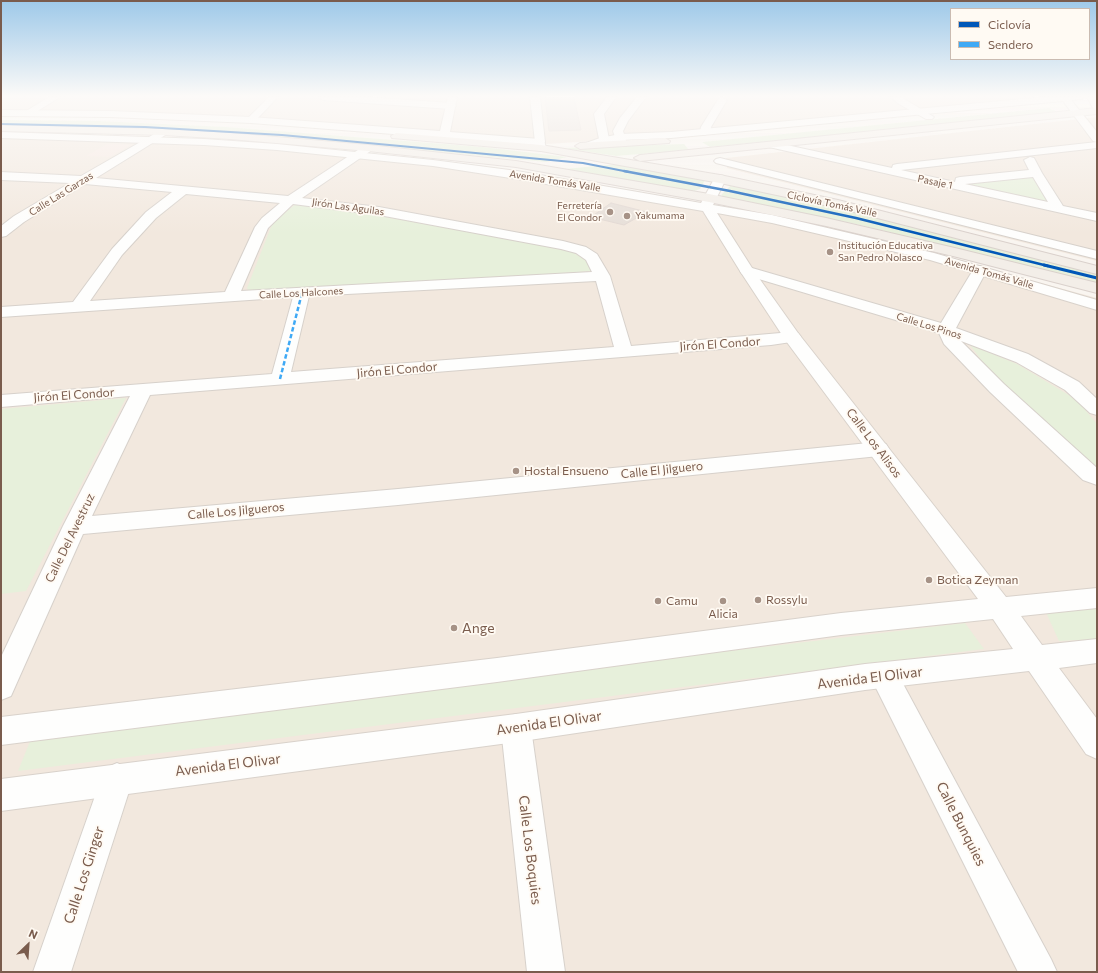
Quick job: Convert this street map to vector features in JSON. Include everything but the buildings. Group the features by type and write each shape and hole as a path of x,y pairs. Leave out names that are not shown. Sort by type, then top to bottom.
{"main road":[{"name":"Avenida Tomás Valle","path":"304,142 516,164 708,202 887,235 1097,288"},
{"path":"503,142 540,145 590,145"},
{"path":"516,164 583,163 797,142"},
{"path":"540,145 611,160 720,179 882,215 1097,270"}],"street":[{"name":"Calle Las Garzas","path":"1,233 19,219 147,142"},
{"name":"Avenida Tomás Valle","path":"198,142 248,145 432,163 708,202 980,270 1097,305"},
{"path":"517,142 540,145"},
{"path":"590,145 602,142"},
{"name":"Pasaje 1","path":"772,145 1097,217"},
{"path":"885,171 897,167 1097,145"},
{"path":"708,202 720,179 718,168 720,161 737,152 752,147"},
{"path":"231,296 262,227 290,200 368,148"},
{"path":"1027,153 1036,173 1059,208"},
{"path":"720,161 1097,254"},
{"path":"940,183 1036,173"},
{"name":"Jirón Las Aguilas","path":"1,176 82,180 184,189 380,211 563,245 581,250 592,258 602,276 624,351"},
{"path":"78,307 117,252 151,215 184,189"},
{"name":"Calle Los Alisos","path":"708,202 747,271 792,337 999,607 1097,744"},
{"path":"980,270 946,330 950,340 997,388 1091,475 1097,478"},
{"name":"Calle Los Pinos","path":"747,271 946,330 1022,358 1072,386 1097,409"},
{"name":"Calle Los Halcones","path":"1,312 231,296 602,276"},
{"path":"280,379 302,293"},
{"name":"Jirón El Condor","path":"1,401 771,340 792,337"},
{"name":"Calle Del Avestruz","path":"1,687 75,526 143,390"},
{"name":"Calle El Jilguero","path":"398,497 879,449"},
{"name":"Calle Los Jilgueros","path":"75,526 398,497"},
{"path":"1,731 482,672 841,624 1097,598"},
{"name":"Avenida El Olivar","path":"1,795 516,728 865,677 1097,651"},
{"name":"Calle Bunquies","path":"884,676 1038,972"},
{"name":"Calle Los Boquies","path":"516,728 546,972"},
{"name":"Calle Los Ginger","path":"52,972 117,779"}],"shaded area":[{"path":"1,142 249,142 420,158 497,169 778,216 849,232 1097,298 1097,972 1,972"},
{"path":"498,142 571,142 530,145"},
{"path":"867,142 1097,142 1097,261 727,168 726,158"},
{"path":"107,144 131,145 110,157 86,156"}],"green space":[{"path":"339,142 424,142 483,147 567,157 546,162"},
{"path":"703,142 757,142 710,147"},
{"path":"684,144 689,150 616,156 563,148"},
{"path":"618,164 705,180 700,189 694,191 564,169"},
{"path":"1025,175 1035,177 1050,204 964,185 964,182"},
{"path":"730,186 751,188 912,224 1097,273 1097,284 856,224 725,198 721,195"},
{"path":"297,203 447,227 569,250 587,261 593,271 250,293 247,288 273,222"},
{"path":"970,345 1017,364 1077,400 1097,424 1097,469 993,376"},
{"path":"126,398 26,591 1,594 1,409"},
{"path":"1044,608 1097,608 1097,639 1059,641"},
{"path":"965,623 984,649 18,771 33,734"}],"marked path":[{"path":"280,379 302,293"}],"cycle path":[{"name":"Ciclovía Tomás Valle","path":"362,142 583,163 730,191 856,218 1097,278"}],"place":[{"name":"Ferretería El Condor","path":"610,212"},
{"name":"Yakumama","path":"627,216"},
{"name":"Institución Educativa San Pedro Nolasco","path":"830,252"},
{"name":"Hostal Ensueno","path":"516,471"},
{"name":"Botica Zeyman","path":"929,580"},
{"name":"Rossylu","path":"758,600"},
{"name":"Camu","path":"658,601"},
{"name":"Alicia","path":"723,601"},
{"name":"Ange","path":"454,628"}]}
